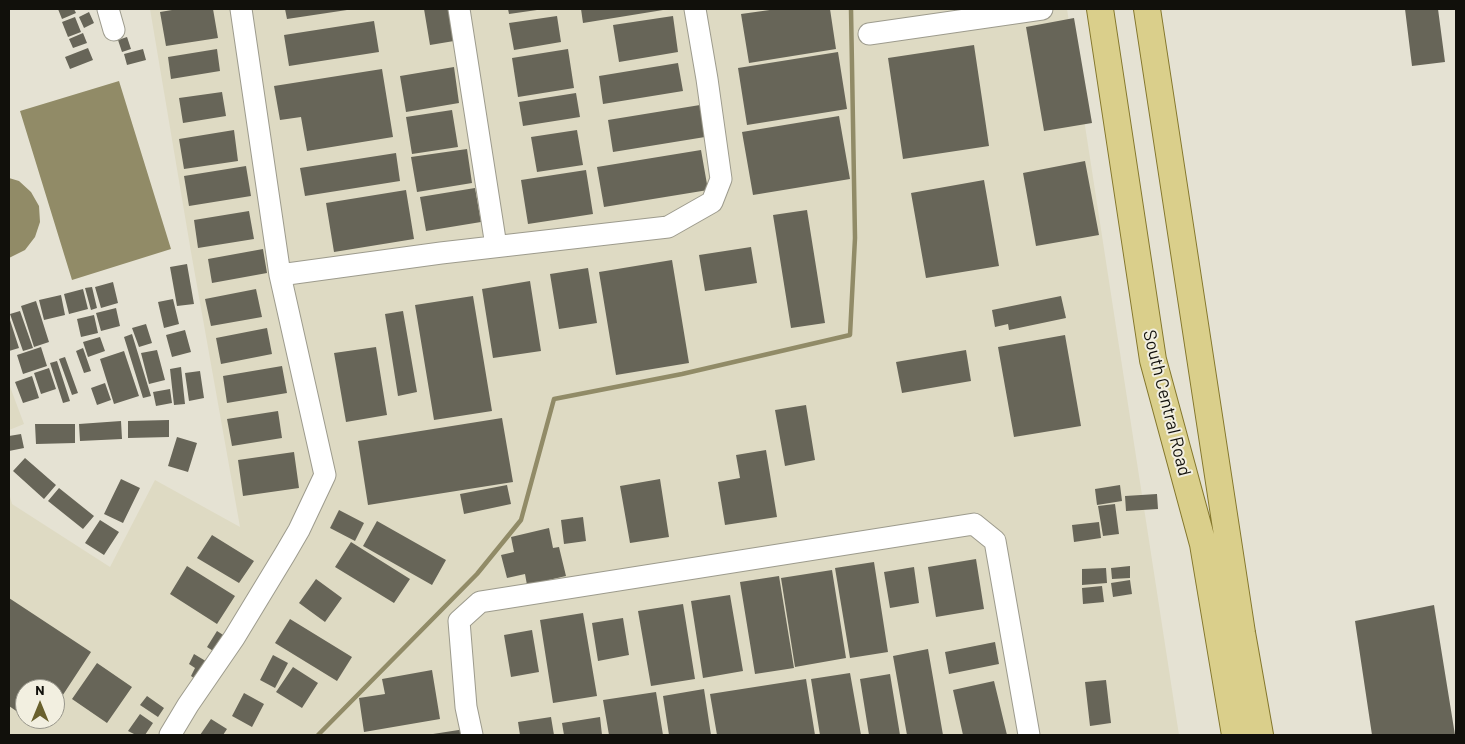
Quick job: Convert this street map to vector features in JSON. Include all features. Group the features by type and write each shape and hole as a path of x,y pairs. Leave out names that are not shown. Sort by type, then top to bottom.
{"main road":[{"name":"South Central Road","path":"1100,9 1153,360 1203,544 1235,735"},
{"name":"South Central Road","path":"1147,9 1242,633 1260,735"}],"street":[{"path":"108,9 114,30"},
{"path":"170,735 234,638 290,546 325,476 280,275 241,9"},
{"path":"460,9 496,246"},
{"path":"280,275 440,252 668,227 712,202 721,179 695,9"},
{"path":"869,34 1042,9"},
{"path":"472,735 466,707 459,621 480,602 974,524 995,541 1028,735"}],"shaded area":[{"path":"150,9 1067,9 1179,735 9,735 9,493 12,504 110,567 155,480 240,527"},
{"path":"119,81 171,249 72,280 20,111"},
{"path":"9,178 19,181 31,192 39,206 40,222 35,237 25,250 9,258"},
{"path":"9,384 24,424 9,430"}],"building":[{"path":"58,9 74,9 76,13 62,19"},
{"path":"178,9 213,9 218,38 166,46 160,12"},
{"path":"285,9 347,9 347,10 287,19"},
{"path":"424,9 455,9 460,40 430,45"},
{"path":"508,9 537,9 537,10 509,14"},
{"path":"581,9 662,9 663,10 583,23"},
{"path":"777,9 830,9 836,49 749,63 741,14"},
{"path":"1405,9 1438,9 1445,62 1412,66"},
{"path":"89,12 94,23 84,28 79,17"},
{"path":"557,16 561,42 514,50 509,23"},
{"path":"673,16 678,52 619,62 613,25"},
{"path":"75,17 81,32 68,37 62,22"},
{"path":"1074,18 1092,123 1044,131 1026,27"},
{"path":"374,21 379,52 289,66 284,35"},
{"path":"83,33 87,43 73,48 69,39"},
{"path":"127,37 131,49 122,52 118,40"},
{"path":"974,45 989,146 903,159 888,58"},
{"path":"88,48 93,60 70,69 65,57"},
{"path":"143,49 146,60 127,65 124,54"},
{"path":"217,49 220,71 171,79 168,57"},
{"path":"568,49 574,88 518,97 512,58"},
{"path":"838,52 847,109 747,125 738,68"},
{"path":"678,63 683,91 603,104 599,76"},
{"path":"454,67 459,103 406,112 400,76"},
{"path":"382,69 393,137 307,151 301,117 280,120 274,86"},
{"path":"222,92 226,116 183,123 179,98"},
{"path":"576,93 580,117 523,126 519,102"},
{"path":"700,105 705,137 613,152 608,120"},
{"path":"452,110 458,147 412,154 406,117"},
{"path":"839,116 850,179 753,195 742,132"},
{"path":"234,130 238,161 184,169 179,139"},
{"path":"577,130 583,165 537,172 531,137"},
{"path":"467,149 472,183 417,192 411,157"},
{"path":"701,150 708,190 604,207 597,167"},
{"path":"396,153 400,181 305,196 300,168"},
{"path":"1085,161 1099,235 1036,246 1023,173"},
{"path":"246,166 251,196 189,206 184,176"},
{"path":"586,170 593,214 528,224 521,180"},
{"path":"984,180 999,266 926,278 911,193"},
{"path":"475,188 481,222 426,231 420,197"},
{"path":"406,190 414,239 334,252 326,203"},
{"path":"807,210 825,323 791,328 773,215"},
{"path":"249,211 254,239 198,248 194,220"},
{"path":"751,247 757,283 705,291 699,255"},
{"path":"263,249 267,273 212,283 208,259"},
{"path":"672,260 689,363 616,375 599,272"},
{"path":"187,264 194,304 177,306 170,267"},
{"path":"588,268 597,323 559,329 550,274"},
{"path":"530,281 541,351 493,358 482,289"},
{"path":"113,282 118,303 101,308 95,287"},
{"path":"92,287 97,308 91,310 85,288"},
{"path":"83,289 88,309 69,314 64,294"},
{"path":"256,289 262,317 211,326 205,299"},
{"path":"61,295 65,315 44,320 39,300"},
{"path":"473,296 492,411 434,420 415,305"},
{"path":"1061,296 1066,318 1009,330 1008,324 995,327 992,310"},
{"path":"173,299 179,324 164,328 158,302"},
{"path":"36,301 49,342 34,347 21,306"},
{"path":"116,308 120,326 101,331 96,313"},
{"path":"20,311 33,348 23,351 10,314"},
{"path":"403,311 417,392 398,396 385,314"},
{"path":"94,315 98,333 81,337 77,319"},
{"path":"9,317 19,348 9,351"},
{"path":"146,324 152,343 139,347 132,328"},
{"path":"267,328 272,354 221,364 216,338"},
{"path":"185,330 191,352 172,357 166,335"},
{"path":"132,334 151,396 143,398 124,337"},
{"path":"1065,335 1081,426 1014,437 998,347"},
{"path":"100,337 105,351 88,357 83,342"},
{"path":"41,347 47,366 23,374 17,355"},
{"path":"376,347 387,415 346,422 334,353"},
{"path":"83,348 91,371 84,373 76,351"},
{"path":"157,350 165,380 149,384 141,353"},
{"path":"966,350 971,381 902,393 896,362"},
{"path":"124,351 139,396 114,404 100,359"},
{"path":"65,357 78,393 72,395 59,359"},
{"path":"57,361 70,401 63,403 50,363"},
{"path":"282,366 287,393 227,403 223,376"},
{"path":"181,367 185,404 174,405 170,369"},
{"path":"49,368 56,389 41,394 34,373"},
{"path":"200,371 204,398 189,401 185,373"},
{"path":"32,376 39,398 23,403 15,382"},
{"path":"105,383 111,400 97,405 91,388"},
{"path":"170,389 172,403 156,406 153,392"},
{"path":"806,405 815,460 785,466 775,410"},
{"path":"278,411 282,438 232,446 227,419"},
{"path":"502,418 513,482 368,505 358,441"},
{"path":"169,420 169,437 128,438 128,421"},
{"path":"121,421 122,439 80,441 79,424"},
{"path":"35,424 75,424 75,443 36,444"},
{"path":"21,434 24,448 9,451 9,436"},
{"path":"177,437 197,443 188,472 168,466"},
{"path":"766,450 777,517 725,525 718,482 740,478 736,455"},
{"path":"294,452 299,488 243,496 238,460"},
{"path":"25,458 56,485 44,499 13,471"},
{"path":"121,479 140,488 123,523 104,514"},
{"path":"660,479 669,537 630,543 620,486"},
{"path":"507,485 511,504 464,514 460,494"},
{"path":"1120,485 1122,501 1097,505 1095,489"},
{"path":"59,488 94,516 83,529 48,501"},
{"path":"1157,494 1158,509 1126,511 1125,496"},
{"path":"1115,504 1119,534 1103,536 1098,506"},
{"path":"339,510 364,523 355,541 330,528"},
{"path":"583,517 586,541 564,544 561,520"},
{"path":"100,520 119,532 104,555 85,543"},
{"path":"377,521 446,560 432,585 363,546"},
{"path":"1099,522 1101,538 1074,542 1072,525"},
{"path":"549,528 553,548 559,547 566,576 527,585 525,574 507,578 501,555 514,552 511,537"},
{"path":"212,535 254,561 239,583 197,558"},
{"path":"351,542 410,579 394,603 335,567"},
{"path":"976,559 984,609 936,617 928,567"},
{"path":"874,562 888,652 850,658 835,568"},
{"path":"187,566 235,596 217,624 170,594"},
{"path":"1130,566 1130,578 1112,579 1111,568"},
{"path":"914,567 919,603 890,608 884,572"},
{"path":"1106,568 1107,583 1082,585 1082,569"},
{"path":"832,570 846,658 795,667 781,578"},
{"path":"779,576 794,668 755,674 740,582"},
{"path":"316,579 342,598 325,622 299,603"},
{"path":"1130,580 1132,594 1113,597 1111,583"},
{"path":"1102,586 1104,602 1083,604 1082,588"},
{"path":"730,595 743,671 703,678 691,601"},
{"path":"9,598 91,652 65,692 65,679 15,679 15,710 9,706"},
{"path":"683,604 695,679 651,686 638,611"},
{"path":"1434,605 1455,735 1372,735 1355,621"},
{"path":"583,613 597,696 553,703 540,620"},
{"path":"623,618 629,655 598,661 592,623"},
{"path":"290,619 352,657 337,681 275,643"},
{"path":"532,630 539,672 511,677 504,635"},
{"path":"217,631 231,640 221,656 207,647"},
{"path":"995,642 999,664 949,674 945,652"},
{"path":"928,649 943,735 907,735 893,656"},
{"path":"194,654 209,663 198,681 191,676 195,668 189,664"},
{"path":"273,655 288,663 275,688 260,680"},
{"path":"97,663 132,687 107,723 72,699"},
{"path":"293,667 318,683 302,708 276,692"},
{"path":"432,670 440,719 364,732 359,698 385,694 382,679"},
{"path":"850,673 861,735 820,735 811,679"},
{"path":"890,674 900,735 869,735 860,679"},
{"path":"806,679 815,735 717,735 710,694"},
{"path":"1106,680 1111,723 1090,726 1085,682"},
{"path":"994,681 1007,735 963,735 953,690"},
{"path":"704,689 711,735 669,735 663,696"},
{"path":"656,692 663,735 609,735 603,700"},
{"path":"244,693 264,704 252,727 232,716"},
{"path":"147,696 164,708 158,717 140,705"},
{"path":"140,714 153,723 145,735 136,735 128,731"},
{"path":"551,717 554,735 520,735 518,722"},
{"path":"600,717 602,735 564,735 562,723"},
{"path":"211,719 227,729 223,735 200,735"},
{"path":"465,729 466,735 433,735 433,734"}],"waterway":[{"path":"318,735 477,574 521,520 554,399 682,374 850,335 855,238 851,9"}]}
